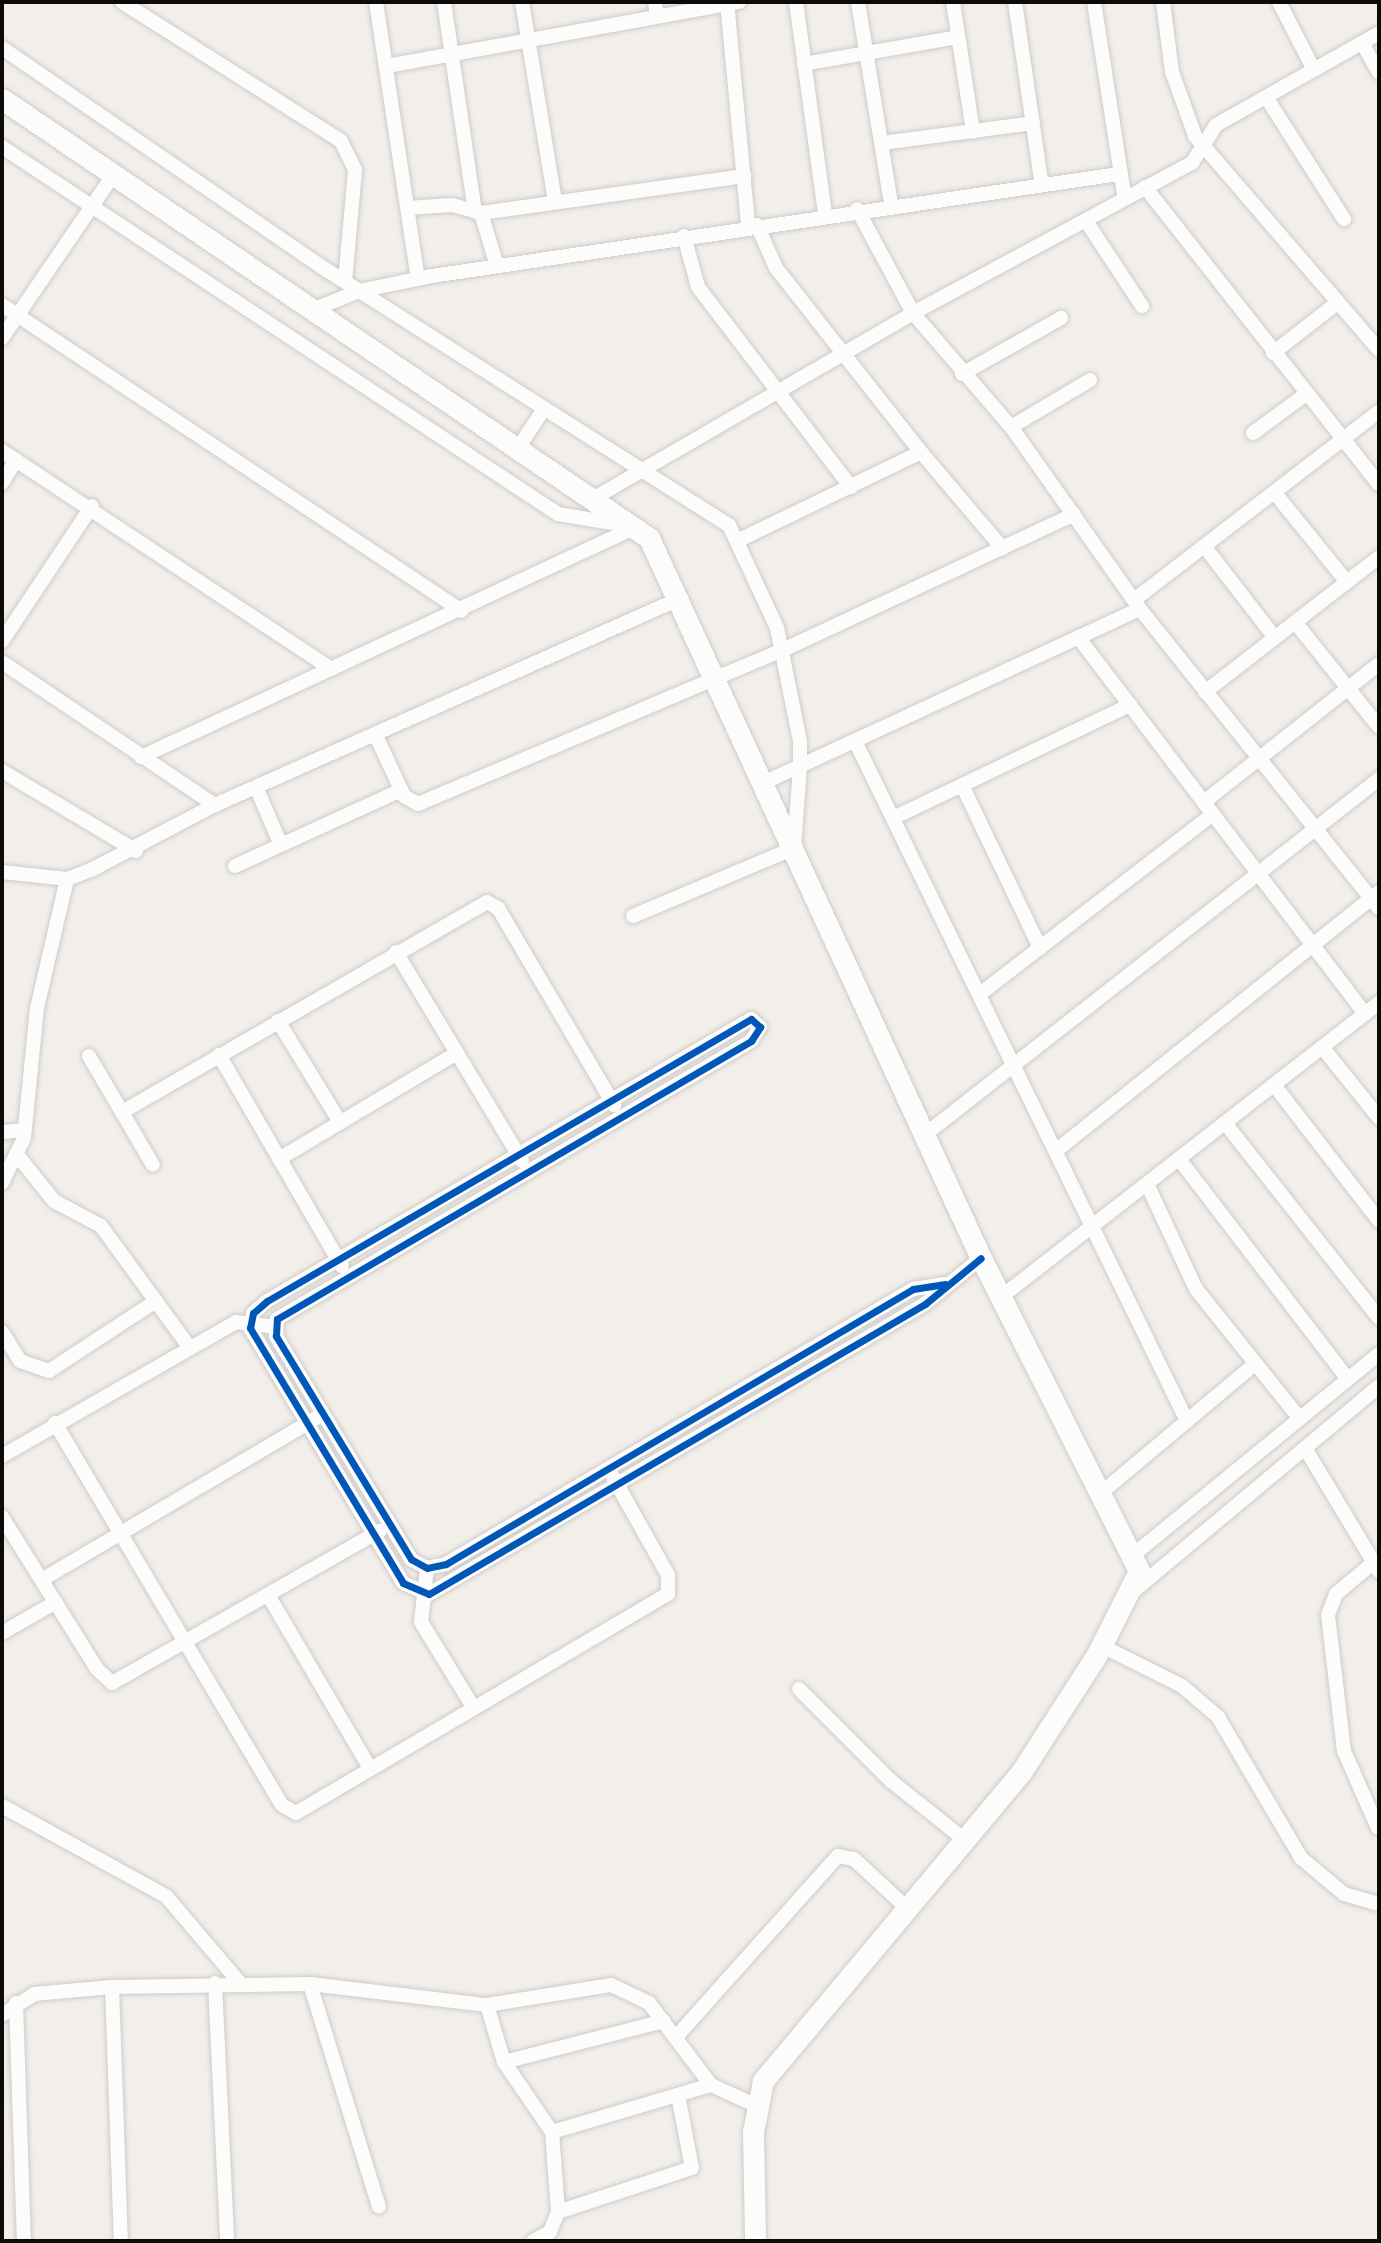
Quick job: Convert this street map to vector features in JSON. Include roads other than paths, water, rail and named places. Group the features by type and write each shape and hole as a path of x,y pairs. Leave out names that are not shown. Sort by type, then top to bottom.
{"street":[{"path":"122,2 341,141 355,170 345,281"},
{"path":"376,2 418,279"},
{"path":"444,2 478,213 497,266"},
{"path":"522,2 555,202"},
{"path":"387,66 528,40 656,9 731,2 744,176 752,225 776,268 921,452 1002,548"},
{"path":"796,2 825,214"},
{"path":"858,2 891,204"},
{"path":"953,2 973,131"},
{"path":"1015,2 1041,181"},
{"path":"1094,2 1125,199"},
{"path":"1163,2 1179,99 1203,149 1379,350"},
{"path":"1279,2 1314,70"},
{"path":"596,497 847,356 913,313 1192,163 1203,149 1208,131 1379,33"},
{"path":"804,64 958,37"},
{"path":"1362,43 1379,72"},
{"path":"2,48 345,281 544,409 709,509 737,541 783,650 800,766 794,848"},
{"path":"1266,97 1344,219"},
{"path":"2,100 637,526 667,565 714,676 927,1133 981,1258 1139,1571 1135,1590 1022,1772 778,2062 755,2105 755,2241"},
{"path":"882,143 1033,123"},
{"path":"2,147 558,514 603,526 637,526"},
{"path":"316,309 359,290 418,279 1041,181 1119,174"},
{"path":"2,338 113,175"},
{"path":"408,208 452,205 478,213 744,176"},
{"path":"1145,187 1273,353 1379,484"},
{"path":"857,209 913,313 962,374 1011,427 1137,604 1205,692 1377,900 1313,945 1057,1150"},
{"path":"1086,221 1142,306"},
{"path":"684,236 698,287 851,486"},
{"path":"1273,353 1337,303"},
{"path":"2,304 463,611"},
{"path":"962,374 1061,318"},
{"path":"1011,427 1090,380"},
{"path":"1252,433 1306,394"},
{"path":"520,445 544,409"},
{"path":"763,783 1078,637 1137,604 1204,546 1379,411"},
{"path":"2,451 92,506 331,669"},
{"path":"737,541 921,452"},
{"path":"2,483 16,460"},
{"path":"1274,492 1347,582"},
{"path":"2,641 92,506"},
{"path":"376,736 401,790 418,804 714,676 783,650 1074,514"},
{"path":"141,757 463,611 637,526"},
{"path":"1204,546 1275,638"},
{"path":"1205,692 1379,556"},
{"path":"2,872 67,879 136,850 215,805 376,736 681,598"},
{"path":"1295,622 1379,727"},
{"path":"1001,1297 1322,1047 1374,1010 1313,945 1078,637"},
{"path":"2,662 215,805"},
{"path":"1204,802 1379,664"},
{"path":"893,818 1130,705"},
{"path":"855,741 1094,1226 1186,1421"},
{"path":"2,771 136,850"},
{"path":"927,1133 1379,779"},
{"path":"962,785 1040,948"},
{"path":"256,787 281,845"},
{"path":"235,866 401,790"},
{"path":"980,994 1213,814"},
{"path":"633,916 794,848"},
{"path":"2,1183 18,1156 24,1130 37,1008 67,879"},
{"path":"122,1112 479,904 493,903 621,1116"},
{"path":"396,953 528,1171"},
{"path":"278,1021 340,1122"},
{"path":"274,1327 283,1314 751,1041 760,1027 743,1021 258,1307 251,1320 253,1334 309,1421 403,1583 420,1594 441,1590 925,1304 945,1284 981,1258"},
{"path":"1322,1047 1379,1118"},
{"path":"279,1159 457,1053"},
{"path":"219,1055 347,1276"},
{"path":"89,1056 153,1165"},
{"path":"1274,1085 1379,1221"},
{"path":"1225,1123 1379,1318"},
{"path":"2,1132 24,1130"},
{"path":"18,1156 54,1201 101,1226 190,1348"},
{"path":"1179,1159 1348,1380"},
{"path":"1147,1184 1196,1289 1300,1419"},
{"path":"2,1455 190,1348 251,1320 274,1327 389,1525 411,1559 427,1568 446,1564 913,1290 945,1284"},
{"path":"2,1332 20,1361 49,1371 156,1301"},
{"path":"1132,1556 1379,1354"},
{"path":"1101,1493 1255,1364"},
{"path":"1135,1590 1379,1387"},
{"path":"43,1579 120,1531 325,1414"},
{"path":"55,1423 288,1811 305,1810 472,1707 668,1594 668,1575 609,1470"},
{"path":"1305,1448 1377,1567 1336,1594 1328,1615 1344,1751 1378,1828"},
{"path":"4,1526 112,1683 389,1525"},
{"path":"427,1568 420,1594 421,1622 472,1707"},
{"path":"268,1595 370,1768"},
{"path":"2,1633 56,1602"},
{"path":"1102,1646 1182,1686 1218,1717 1301,1858 1344,1894 1379,1904"},
{"path":"799,1689 891,1781 965,1840"},
{"path":"2,1806 166,1896 240,1983"},
{"path":"676,2037 838,1856 854,1859 908,1909"},
{"path":"215,1983 227,2241"},
{"path":"2,2015 16,2003 51,1990 111,1987 215,1983 310,1984 487,2005 611,1985 639,1995 664,2021 711,2085 755,2105"},
{"path":"310,1984 379,2207"},
{"path":"111,1987 121,2241"},
{"path":"16,2003 24,2241"},
{"path":"487,2005 504,2062 552,2133 558,2212 550,2232 533,2241"},
{"path":"504,2062 664,2021"},
{"path":"552,2133 711,2085"},
{"path":"558,2212 692,2168 678,2095"}]}
